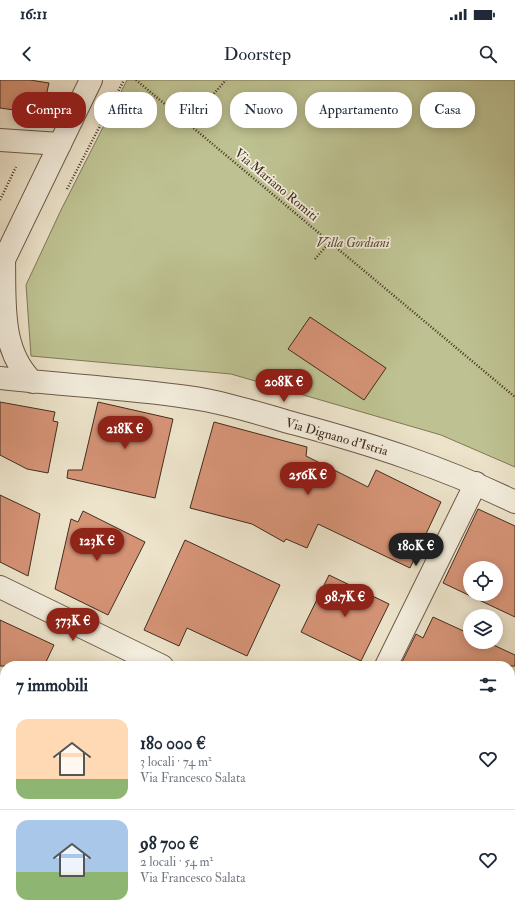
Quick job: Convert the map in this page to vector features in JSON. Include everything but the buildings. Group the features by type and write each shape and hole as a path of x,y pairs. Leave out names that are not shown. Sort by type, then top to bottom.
{"street":[{"path":"33,382 19,366 10,347 5,308 2,264 91,80"},
{"path":"0,140 60,144"},
{"name":"Via Dignano d'Istria","path":"0,378 187,397 225,404 371,445 421,461 476,483 515,502"},
{"path":"388,661 476,483"},
{"path":"0,587 152,661"}],"path":[{"path":"67,189 124,80"},
{"name":"Via Mariano Romiti","path":"136,80 165,104"},
{"path":"215,92 226,80"},
{"name":"Via Mariano Romiti","path":"194,128 514,395"},
{"path":"0,200 16,167"},
{"path":"315,260 330,242"}],"green space":[{"name":"Villa Gordiani","path":"127,80 515,80 515,467 441,435 231,374 31,356 26,285 61,210 103,128 157,128 157,92 121,92"}]}
